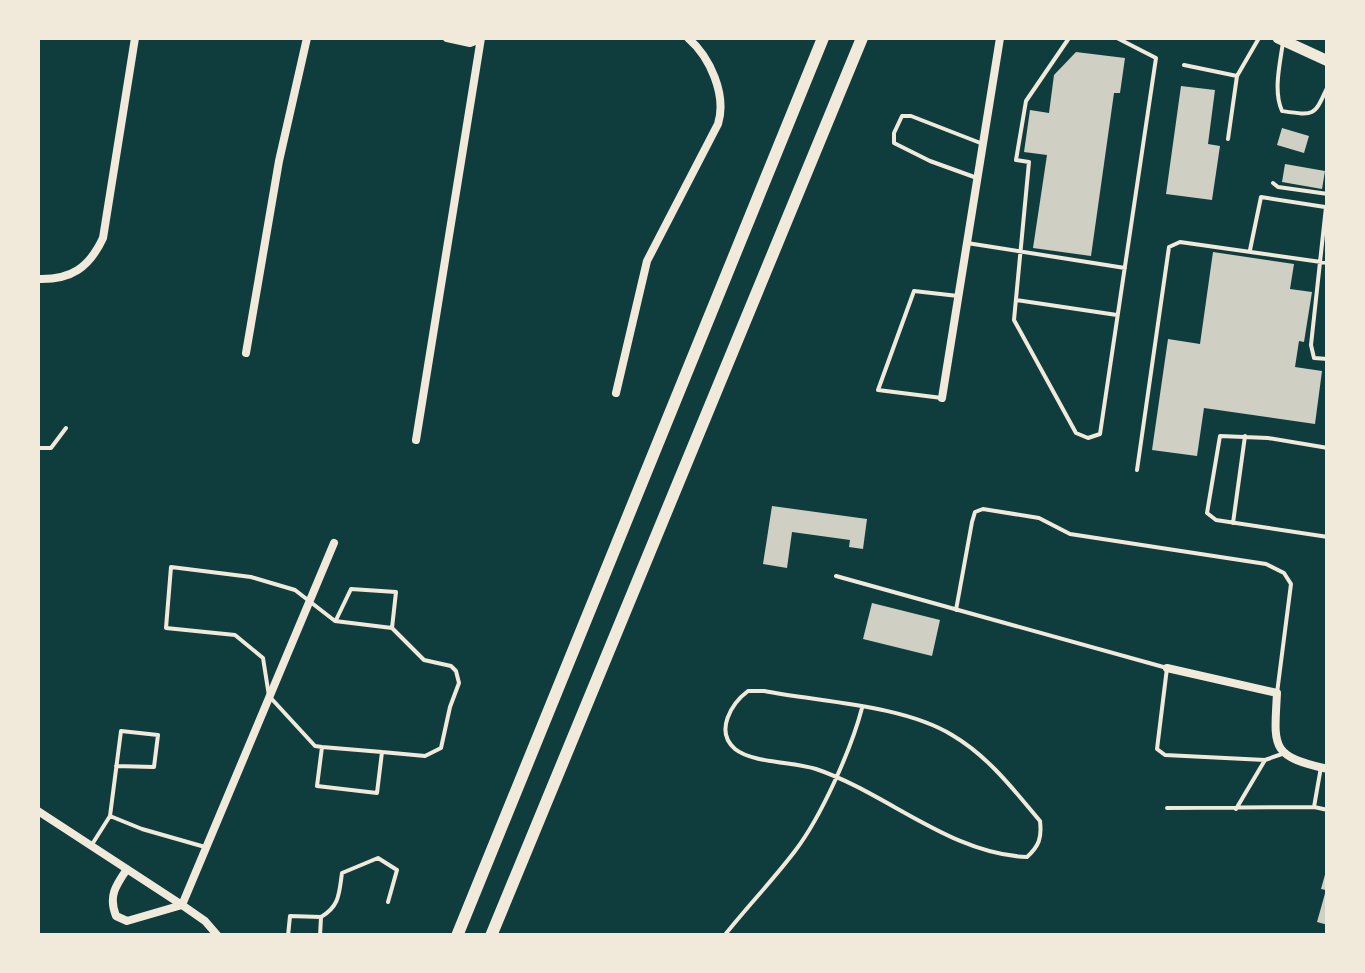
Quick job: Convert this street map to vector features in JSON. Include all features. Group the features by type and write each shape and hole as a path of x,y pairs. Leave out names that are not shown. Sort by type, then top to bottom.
{"highway":[{"path":"457,936 824,38"},
{"path":"492,936 862,38"}],"main road":[{"path":"1282,38 1328,61"}],"street":[{"path":"38,279 56,280 75,274 93,258 103,238 135,38"},
{"path":"246,353 279,161 306,38"},
{"path":"447,38 470,43 480,38"},
{"path":"416,440 480,38"},
{"path":"616,393 647,261 723,109 709,62 688,38"},
{"path":"942,398 1000,38"},
{"path":"182,905 334,543"},
{"path":"1168,668 1277,692 1276,739 1283,753 1294,761 1324,768"},
{"path":"38,811 182,905 218,936"},
{"path":"127,869 113,890 111,905 116,916 127,921 182,905"}],"lane":[{"path":"1070,38 1026,101 1016,160 1029,162 1014,320 1076,433 1088,438 1100,434 1156,58 1117,38"},
{"path":"1228,139 1237,76 1259,38"},
{"path":"1282,38 1278,75 1282,112 1316,112 1328,86"},
{"path":"1184,66 1237,76"},
{"path":"977,178 894,143 894,133 902,116 911,116 982,144"},
{"path":"1273,183 1328,194"},
{"path":"1250,250 1261,197 1327,208 1311,354 1320,360 1328,359"},
{"path":"1137,470 1169,247 1180,242 1328,263"},
{"path":"967,243 1125,268"},
{"path":"942,398 878,390 914,291 958,296"},
{"path":"1016,300 1118,316"},
{"path":"38,448 51,448 66,428"},
{"path":"1328,448 1220,436 1207,513 1216,520 1328,537"},
{"path":"1233,523 1244,436"},
{"path":"956,610 972,522 975,512 983,509 1039,518 1070,534 1266,564 1284,572 1292,584 1277,692"},
{"path":"171,567 251,577 295,590 335,621 392,628 424,660 451,666 456,671 460,683 450,706 444,742 437,752 425,756 314,746 269,696 263,658 235,635 166,628 171,567"},
{"path":"836,576 1168,668 1157,749 1164,754 1265,760 1283,753"},
{"path":"335,621 352,589 396,592 392,628"},
{"path":"764,690 862,708 920,721 949,732 974,750 1040,822 1042,836 1036,849 1027,857 992,851 939,830 856,784 735,749 727,738 728,712 748,691 764,690"},
{"path":"724,936 796,850 818,814 862,708"},
{"path":"91,846 110,816 116,766 121,731 158,735 154,767 116,766"},
{"path":"322,747 317,786 377,793 382,752"},
{"path":"1236,810 1265,760"},
{"path":"1314,807 1324,768"},
{"path":"1167,808 1328,810"},
{"path":"110,816 206,848"},
{"path":"288,936 290,916 321,917 332,911 338,900 342,873 378,858 397,870 388,902"},
{"path":"320,936 321,917"}],"building":[{"path":"1076,52 1125,58 1120,93 1114,93 1091,256 1033,248 1047,155 1024,152 1030,110 1049,113 1054,75"},
{"path":"1181,86 1215,90 1208,144 1220,146 1212,200 1166,194"},
{"path":"1282,128 1309,136 1304,153 1277,145"},
{"path":"1285,164 1325,171 1322,189 1282,182"},
{"path":"1213,252 1294,264 1290,289 1312,292 1304,342 1299,341 1295,367 1322,371 1315,424 1204,408 1197,456 1152,450 1168,339 1200,344"},
{"path":"772,506 867,519 863,549 849,547 850,540 792,532 787,568 763,564"},
{"path":"872,603 940,620 932,656 863,639"},
{"path":"1326,871 1328,925 1317,922 1326,890 1321,889"}]}
